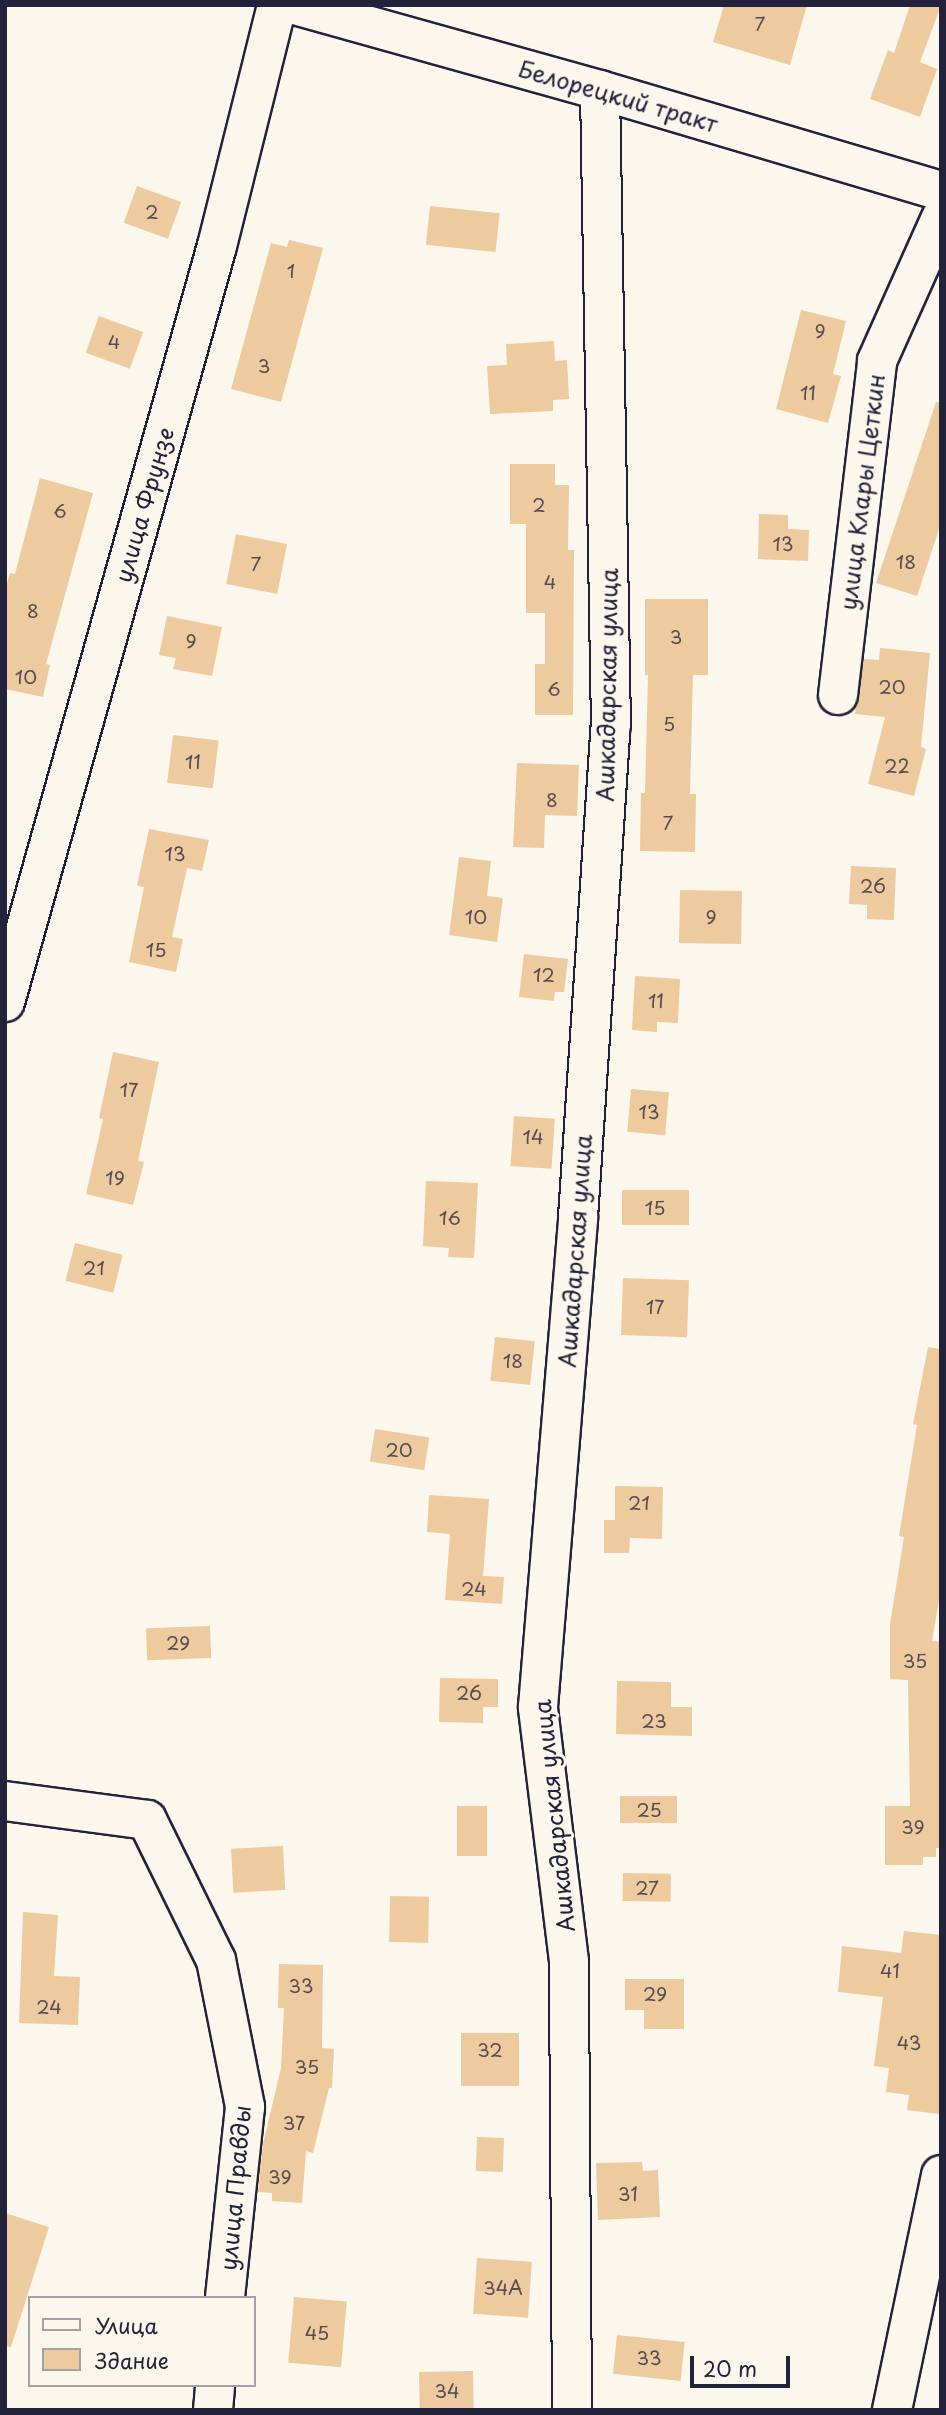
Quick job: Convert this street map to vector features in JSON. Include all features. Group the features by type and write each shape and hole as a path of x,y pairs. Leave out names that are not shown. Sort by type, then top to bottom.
{"street":[{"name":"улица Фрунзе","path":"5,1002 217,246 277,5"},
{"name":"Белорецкий тракт","path":"295,5 600,90 941,191"},
{"name":"Ашкадарская улица","path":"572,2410 569,1961 538,1707 579,1203 611,726 600,90"},
{"name":"улица Клары Цеткин","path":"838,695 877,361 941,218"},
{"name":"улица Правды","path":"5,1801 148,1820 216,1959 245,2107 225,2296"},
{"path":"892,2410 941,2175"},
{"path":"213,2410 215,2387"}],"building":[{"path":"724,5 807,5 790,65 713,42"},
{"path":"910,5 941,5 920,62 937,69 920,117 870,99 888,50 894,53"},
{"path":"137,186 181,202 168,239 124,223"},
{"path":"430,206 500,213 496,252 426,245"},
{"path":"289,240 323,248 281,402 231,389 271,243 287,247"},
{"path":"801,310 846,321 833,374 841,376 828,423 776,409"},
{"path":"99,316 143,332 130,369 86,353"},
{"path":"554,341 555,361 567,360 569,399 553,400 553,411 490,414 487,366 507,365 506,344"},
{"path":"936,402 941,403 941,523 917,596 876,583"},
{"path":"510,464 555,464 555,485 569,485 568,550 574,550 573,715 535,715 535,664 545,664 545,613 526,613 526,524 510,524"},
{"path":"40,478 93,493 46,664 50,665 43,697 5,689 5,590 10,573 15,574"},
{"path":"759,514 788,515 788,529 809,530 808,561 758,559"},
{"path":"236,534 287,544 277,594 226,584"},
{"path":"645,599 708,599 708,675 693,675 690,794 696,794 695,852 640,851 641,793 645,793 648,675 645,675"},
{"path":"167,616 222,627 212,676 173,669 176,658 159,655"},
{"path":"880,648 930,653 921,747 926,749 914,796 868,784 885,717 855,714 864,659 879,660"},
{"path":"173,735 219,741 213,788 167,783"},
{"path":"517,763 579,765 577,816 545,815 544,848 513,847"},
{"path":"149,829 209,840 202,871 187,868 172,937 183,939 176,972 129,962 144,887 137,886"},
{"path":"459,857 491,861 487,896 503,898 497,942 449,935"},
{"path":"851,866 896,868 894,920 867,919 867,905 849,904"},
{"path":"680,890 742,891 741,944 679,943"},
{"path":"524,954 568,959 564,992 555,992 554,1001 519,997"},
{"path":"635,976 680,979 678,1023 657,1022 657,1032 632,1030"},
{"path":"113,1052 159,1062 138,1161 144,1162 133,1205 86,1194 103,1119 99,1118"},
{"path":"631,1089 669,1092 665,1135 627,1132"},
{"path":"514,1116 555,1119 551,1169 511,1166"},
{"path":"426,1181 478,1183 474,1258 448,1257 449,1248 423,1246"},
{"path":"622,1190 689,1190 689,1225 622,1225"},
{"path":"75,1243 123,1255 113,1293 66,1281"},
{"path":"623,1278 689,1280 687,1337 621,1335"},
{"path":"495,1337 535,1341 530,1385 490,1381"},
{"path":"928,1347 941,1349 941,1589 932,1641 941,1642 941,1848 936,1848 936,1857 923,1857 923,1865 885,1865 885,1806 910,1806 908,1680 890,1679 890,1624 904,1537 899,1536 917,1425 913,1424"},
{"path":"375,1429 429,1438 424,1470 370,1462"},
{"path":"615,1486 663,1487 662,1539 630,1538 629,1553 604,1553 604,1520 615,1520"},
{"path":"429,1495 489,1499 483,1576 504,1577 502,1604 445,1600 450,1534 427,1532"},
{"path":"210,1626 211,1658 147,1660 146,1628"},
{"path":"440,1678 498,1679 498,1707 483,1707 483,1723 439,1722"},
{"path":"617,1681 671,1682 671,1707 692,1707 692,1736 616,1734"},
{"path":"620,1796 677,1796 677,1823 620,1823"},
{"path":"457,1806 487,1806 487,1856 457,1856"},
{"path":"283,1846 285,1890 233,1893 231,1849"},
{"path":"623,1873 671,1874 671,1902 623,1901"},
{"path":"390,1896 429,1897 428,1943 389,1942"},
{"path":"23,1912 58,1915 54,1976 80,1977 78,2025 19,2023"},
{"path":"904,1931 941,1935 939,2114 907,2110 909,2095 886,2092 889,2068 874,2066 883,1997 838,1992 842,1946 901,1953"},
{"path":"279,1964 323,1965 322,2048 334,2049 332,2088 329,2088 313,2153 306,2151 302,2203 272,2201 272,2193 258,2192 263,2144 281,2068 284,2008 278,2008"},
{"path":"625,1979 684,1979 684,2029 644,2029 644,2010 625,2010"},
{"path":"461,2033 519,2033 519,2086 461,2086"},
{"path":"477,2137 504,2138 503,2172 476,2171"},
{"path":"642,2162 643,2171 658,2170 660,2217 598,2220 596,2163"},
{"path":"5,2213 49,2227 11,2347 5,2346"},
{"path":"477,2258 532,2262 528,2318 473,2314"},
{"path":"294,2297 347,2302 341,2367 288,2363"},
{"path":"617,2335 685,2342 681,2381 613,2374"},
{"path":"473,2371 474,2410 420,2410 419,2372"}]}
